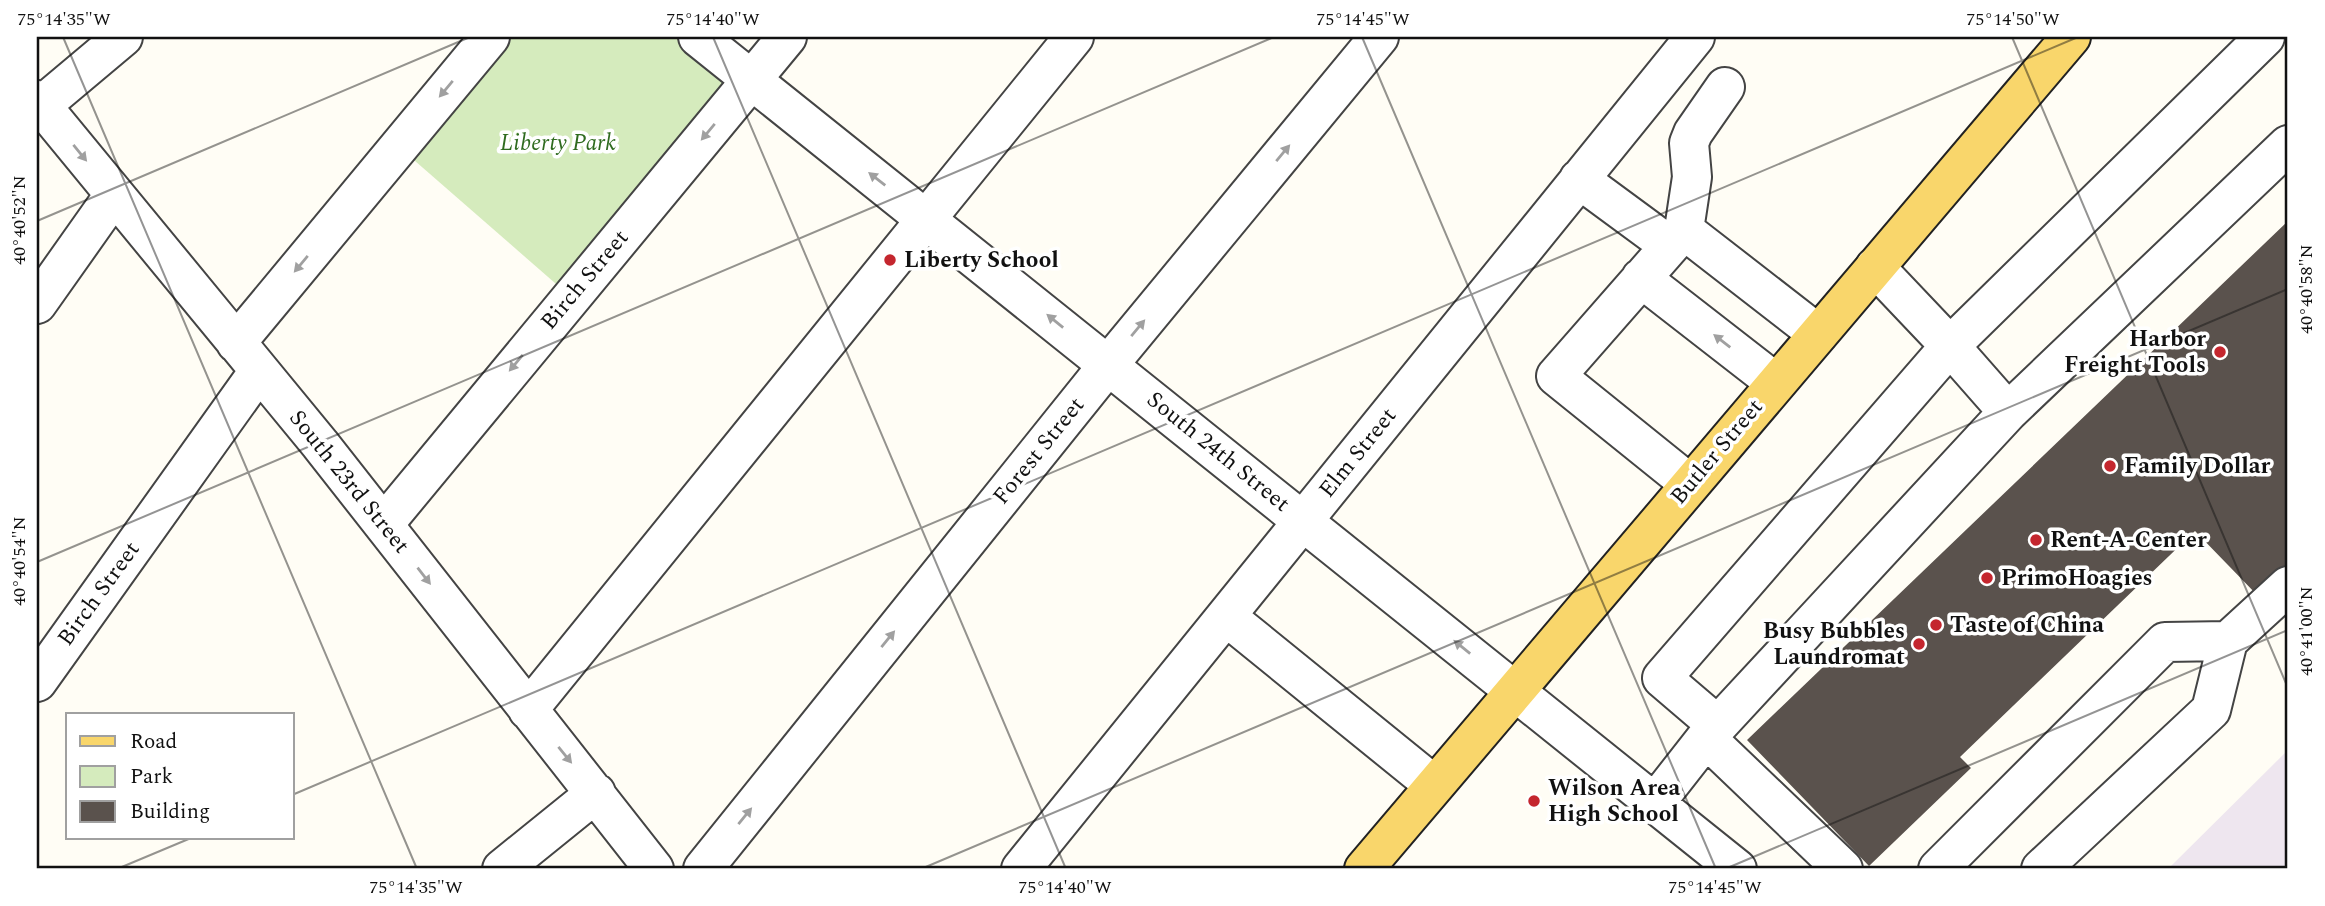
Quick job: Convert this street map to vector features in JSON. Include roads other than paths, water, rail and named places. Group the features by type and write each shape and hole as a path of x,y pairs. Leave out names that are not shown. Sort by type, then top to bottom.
{"main road":[{"name":"Butler Street","path":"1364,869 2071,37"}],"street":[{"path":"39,102 123,37"},
{"name":"Birch Street","path":"37,682 248,357 490,37"},
{"name":"South 24th Street","path":"698,37 1737,869"},
{"name":"Birch Street","path":"384,524 787,37"},
{"path":"528,710 1074,37"},
{"name":"Forest Street","path":"703,869 1109,364 1379,37"},
{"name":"Elm Street","path":"1021,869 1695,37"},
{"path":"1843,869 1662,678 1950,346 2265,37"},
{"path":"1690,484 1556,376 1677,238 1692,177 1689,143 1725,87"},
{"name":"South 23rd Street","path":"39,102 384,524 654,869"},
{"path":"1655,803 1712,731 2008,411 2288,145"},
{"path":"1579,179 1677,238 1818,334"},
{"path":"37,304 114,195"},
{"path":"1875,267 2008,411"},
{"path":"1641,278 1776,383"},
{"path":"2041,869 2211,710 2228,641 2288,586"},
{"path":"1238,626 1434,785"},
{"path":"1938,869 2165,642 2228,641"},
{"path":"502,869 596,793"}],"place":[{"name":"Liberty School","path":"890,260"},
{"name":"Harbor Freight Tools","path":"2220,352"},
{"name":"Family Dollar","path":"2110,466"},
{"name":"Rent-A-Center","path":"2036,540"},
{"name":"PrimoHoagies","path":"1987,578"},
{"name":"Taste of China","path":"1936,625"},
{"name":"Busy Bubbles Laundromat","path":"1919,644"},
{"name":"Wilson Area High School","path":"1534,801"}],"park label":[{"name":"Liberty Park","path":"558,143"}]}
